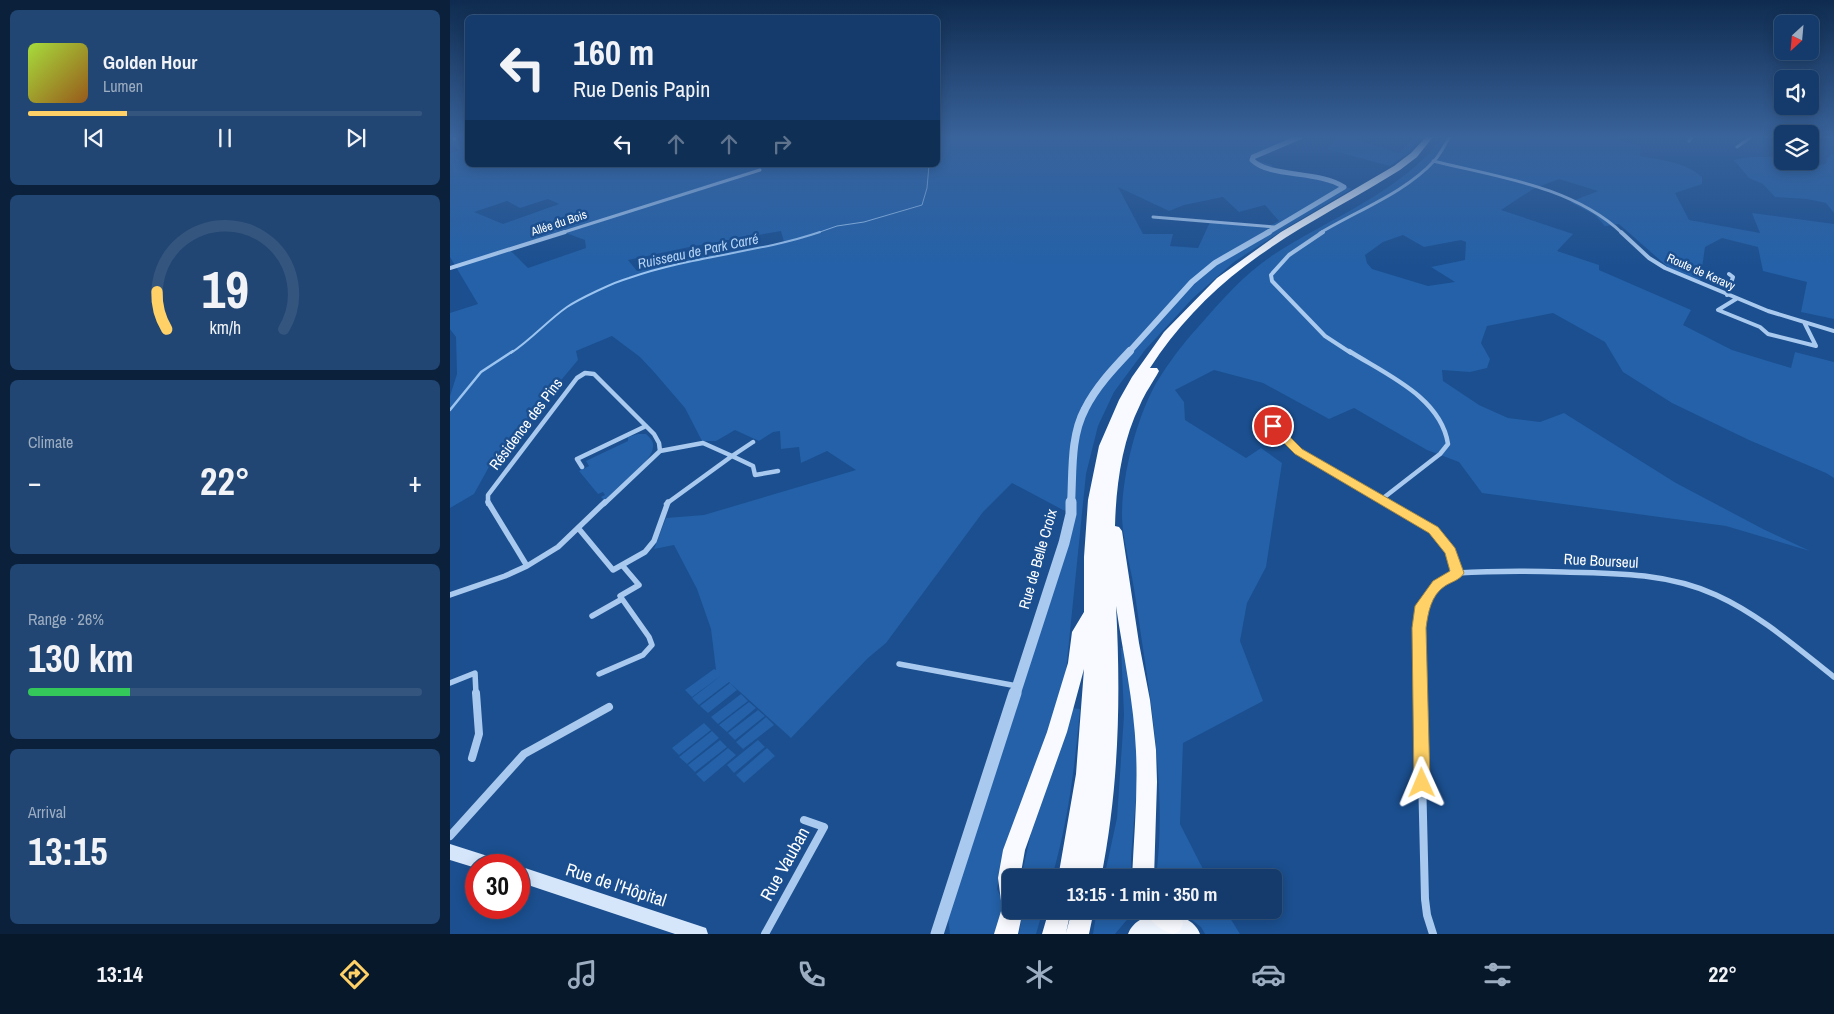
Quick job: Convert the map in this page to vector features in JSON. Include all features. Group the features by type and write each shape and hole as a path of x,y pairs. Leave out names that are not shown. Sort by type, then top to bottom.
{"highway":[{"path":"1071,869 1088,767 1091,715 1095,512 1099,472 1113,423 1140,373 1191,309 1236,268 1270,244 1376,181"},
{"path":"1092,869 1103,811 1109,740 1108,503 1116,449 1130,410 1149,377 1201,310 1222,288 1260,258 1387,181"},
{"path":"1108,503 1141,700 1146,750 1147,782 1143,869"},
{"path":"1011,869 1014,850 1057,732 1078,663 1081,632 1093,613"},
{"path":"1006,934 1010,919"},
{"path":"1054,934 1058,919"},
{"path":"1077,934 1081,919"}],"main road":[{"path":"450,852 465,857"},
{"name":"Rue de l'Hôpital","path":"530,878 700,934"},
{"path":"1138,934 1154,924 1173,922"}],"street":[{"name":"Allée du Bois","path":"450,268 727,181"},
{"path":"1332,181 1344,187"},
{"path":"1382,499 1440,454 1448,444 1446,430 1425,401 1406,386 1325,336 1271,278 1275,270 1314,236 1386,196 1408,181"},
{"name":"Route de Keravy","path":"1511,181 1536,187 1583,204 1608,219 1649,258 1665,268 1736,299 1834,331"},
{"name":"Rue de Belle Croix","path":"936,934 1064,543 1071,514 1074,444 1084,410 1103,381 1192,282 1215,263 1344,187"},
{"path":"1153,217 1274,228"},
{"path":"1727,295 1733,277 1729,274"},
{"path":"1736,299 1718,310 1783,339 1816,346 1804,322"},
{"name":"Résidence des Pins","path":"527,566 488,504 488,495 577,378 585,373 594,374 646,426 659,443 660,451"},
{"path":"582,467 577,459 646,426"},
{"path":"1273,426 1298,452 1434,530 1451,551 1457,573 1438,584 1422,606 1419,628 1424,899 1433,934"},
{"path":"579,529 613,570 645,552 654,541 666,504 753,442"},
{"path":"450,595 527,566 558,547 660,451 703,443 753,466 755,475 778,471"},
{"path":"599,674 643,655 652,645 649,637 620,596 639,585 622,565"},
{"name":"Rue Bourseul","path":"1457,573 1489,571 1630,573 1688,584 1735,605 1768,625 1834,677"},
{"path":"592,616 622,599"},
{"path":"899,664 1017,686"},
{"path":"450,683 475,673 479,734 472,758"},
{"path":"450,836 524,754 609,707"},
{"name":"Rue Vauban","path":"764,934 824,827 804,820"},
{"name":"Rue de Belle Croix","path":"943,934 946,902"}],"shaded area":[{"path":"450,181 1324,181 1352,189 1286,228 1234,262 1193,298 1145,350 1114,392 1098,426 1086,474 1065,681 1004,852 997,889 1002,900 1002,919 996,934 950,934 948,918 1075,513 1063,510 1012,483 983,512 886,643 868,658 791,738 729,682 699,705 692,698 722,675 692,697 685,690 714,669 716,670 711,629 697,589 674,545 654,549 666,518 704,515 856,470 827,451 801,463 799,447 781,449 780,431 773,432 759,441 735,430 716,441 702,441 685,408 640,357 612,336 576,351 578,360 490,465 474,494 450,508 450,396 457,374 456,337 450,329 450,313 478,304 450,257","holes":["1118,187 1169,211 1184,205 1223,197 1239,212 1265,205 1279,221 1265,228 1210,222 1198,248 1170,246 1173,234 1143,234","548,199 559,204 503,224 474,212 507,201 520,208","781,231 784,242 671,262 637,271 628,260","566,233 585,240 586,248 528,268 511,251"]},
{"path":"1397,181 1555,181 1533,189 1501,210 1573,234 1557,251 1599,265 1599,270 1691,310 1683,325 1732,350 1791,368 1795,352 1834,362 1834,478 1672,403 1623,372 1605,342 1553,313 1487,326 1481,343 1490,359 1487,368 1470,372 1442,370 1443,381 1479,405 1508,418 1540,422 1564,413 1676,483 1763,529 1810,551 1726,526 1482,493 1459,462 1427,450 1354,408 1329,419 1263,383 1214,370 1175,390 1184,402 1185,420 1246,458 1261,448 1282,463 1266,567 1247,603 1240,641 1263,701 1183,743 1180,824 1203,869 1157,869 1160,808 1155,736 1122,515 1124,484 1135,435 1152,391 1161,375 1193,333 1224,298 1262,262 1364,203","holes":["1403,235 1424,247 1461,240 1466,242 1465,260 1431,267 1455,282 1428,286 1372,269 1367,263 1365,255 1383,242"]},
{"path":"1564,181 1702,181 1702,184 1675,193 1689,220 1760,233 1752,213 1834,224 1834,319 1801,312 1807,282 1763,271 1758,247 1722,238 1705,247 1700,282 1669,268 1619,224 1605,226 1595,215 1570,202 1598,191"},
{"path":"1755,181 1834,181 1834,213 1826,203 1807,199 1775,197 1763,184"},
{"path":"646,434 651,440 653,445 651,453 641,467 605,501 601,497 605,495 603,492 598,494 579,471 589,466 586,461 628,441 628,437"},
{"path":"1121,648 1125,648 1139,761 1131,869 1106,869 1117,818 1124,715"},
{"path":"730,683 737,690 708,713 700,706"},
{"path":"741,694 748,701 718,724 711,717"},
{"path":"749,702 756,708 727,732 719,725"},
{"path":"1071,708 1080,709 1067,815 1054,869 1023,869 1034,819"},
{"path":"758,710 765,716 735,740 728,733"},
{"path":"766,717 774,725 743,749 736,742"},
{"path":"704,723 711,730 679,755 672,748"},
{"path":"712,731 719,738 687,764 679,757"},
{"path":"720,740 727,747 695,772 688,765"},
{"path":"758,740 765,747 734,773 727,765"},
{"path":"728,748 736,755 704,782 696,774"},
{"path":"767,748 775,756 744,783 736,775"},
{"path":"1022,919 1040,919 1036,934 1019,934"},
{"path":"1096,919 1128,919 1115,934 1093,934"},
{"path":"1191,919 1231,919 1240,934 1205,934 1201,927"}],"waterway":[{"name":"Ruisseau de Park Carré","path":"819,232 837,226 864,222 922,205 928,181"},
{"name":"Ruisseau de Park Carré","path":"511,353 567,307 615,283 676,264 773,245 819,232"},
{"name":"Ruisseau de Park Carré","path":"450,410 481,372 513,351"}],"route":[{"path":"1273,426 1298,452 1434,530 1451,551 1457,573 1438,584 1422,606 1419,628 1422,783"}]}
